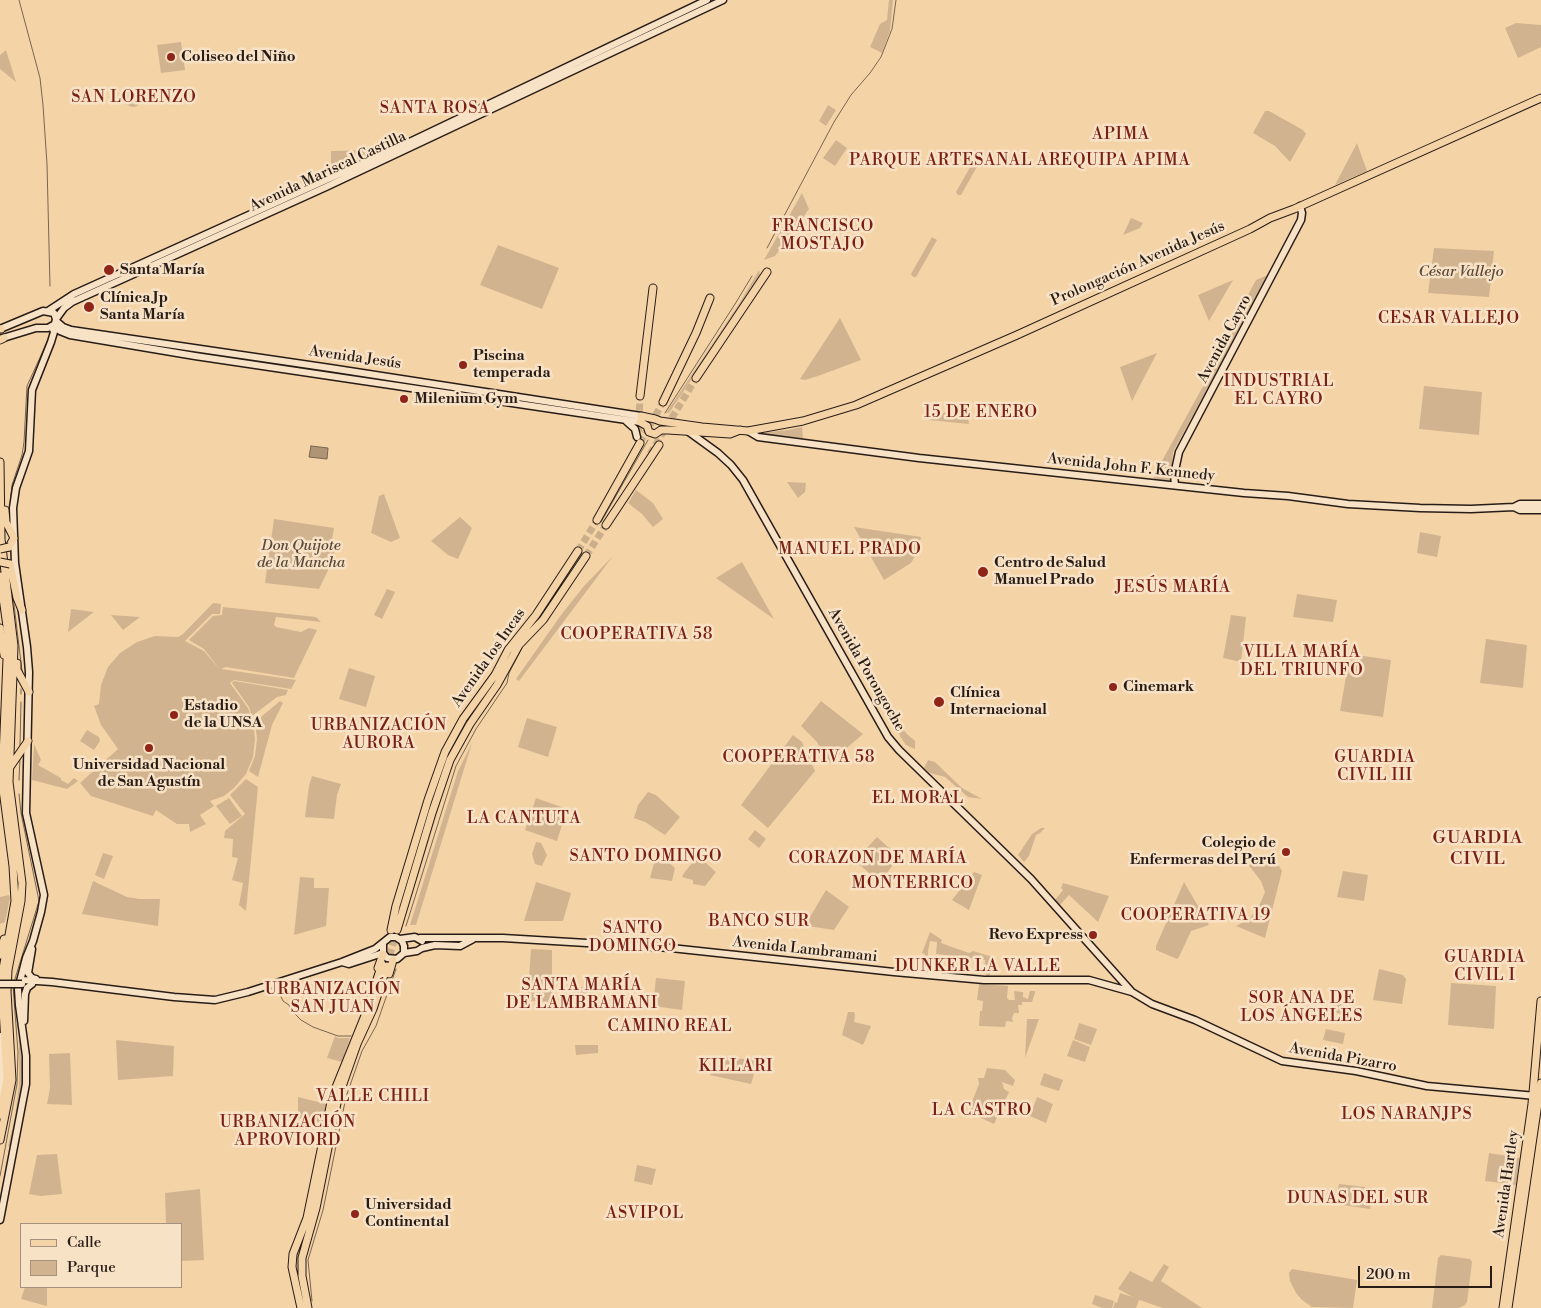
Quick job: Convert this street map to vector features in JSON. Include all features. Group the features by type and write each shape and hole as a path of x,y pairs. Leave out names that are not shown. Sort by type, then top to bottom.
{"main road":[{"name":"Avenida Mariscal Castilla","path":"48,311 74,294 405,144 708,0"},
{"name":"Avenida Mariscal Castilla","path":"55,323 64,308 72,302 326,187 723,0"},
{"name":"Prolongación Avenida Jesús","path":"744,430 702,427 657,419 643,422 648,430 653,433 661,430 685,430 730,434 744,430 803,422 856,405 1017,335 1250,230 1270,218 1541,98"},
{"name":"Avenida Cayro","path":"1175,485 1175,462 1178,452 1301,220 1300,206"},
{"path":"696,378 767,272"},
{"path":"640,396 653,288"},
{"path":"663,402 696,333 710,298"},
{"path":"0,329 34,316 39,312 48,311 54,313 54,332 32,390 29,451 15,493 13,508 15,563 28,652 26,813 44,896 33,941 26,958 18,989 26,1065 25,1094 0,1220"},
{"path":"34,316 32,321 36,328"},
{"path":"1,339 36,328 44,329 55,323"},
{"name":"Avenida Jesús","path":"55,323 71,330 195,356 378,383 547,404"},
{"name":"Avenida Jesús","path":"131,342 196,349 379,375 643,422"},
{"path":"195,356 196,349"},
{"path":"378,383 379,375"},
{"name":"Avenida Jesús","path":"595,412 625,420 643,422"},
{"path":"597,520 635,452 639,441 633,426 625,420"},
{"path":"660,421 661,430"},
{"name":"Avenida Porongoche","path":"685,430 718,453 743,480 888,737 899,750 1031,878 1132,992"},
{"name":"Avenida John F. Kennedy","path":"744,430 758,436 919,458 1353,504 1439,509 1514,507 1520,504 1541,504"},
{"path":"631,484 606,525 659,445"},
{"path":"1,464 6,487 5,517 14,538"},
{"path":"0,1140 12,1080 8,984 21,902 22,883 9,770 14,650 0,539 1,464"},
{"name":"Avenida John F. Kennedy","path":"1514,507 1520,510 1541,510"},
{"path":"0,548 9,547 14,538"},
{"name":"Avenida los Incas","path":"578,551 536,615 508,650 495,674 458,727 441,760 396,906 394,930 446,770 462,737 497,685 519,645 543,620 586,556"},
{"path":"0,562 10,564 17,598 22,610"},
{"path":"0,576 8,634 2,775 15,892 3,970 2,991 7,1079 0,1115"},
{"path":"0,628 6,670"},
{"path":"14,650 17,657 18,670 29,692"},
{"path":"9,770 28,741"},
{"path":"421,812 428,800"},
{"path":"399,939 416,862"},
{"path":"0,955 15,892"},
{"path":"33,941 29,975 34,978 67,985 174,998 215,1000 254,990 342,962 375,949 390,937 399,939 404,946 404,953"},
{"path":"383,953 387,958 393,960 400,958 404,953 418,951 422,948 423,944 416,938 409,940 408,945 412,951"},
{"name":"Avenida Lambramani","path":"422,948 460,946 474,938"},
{"name":"Avenida Lambramani","path":"399,939 512,939 675,949 984,980 1089,980 1132,992"},
{"path":"308,1308 301,1267 314,1188 329,1128 355,1044 370,1017 383,953 383,944"},
{"path":"355,1044 373,1018 393,960"},
{"path":"342,962 349,964 381,962"},
{"path":"0,980 52,982"},
{"path":"0,984 22,982 67,985"},
{"path":"22,1029 25,994 27,988 32,984"},
{"name":"Avenida Pizarro","path":"1132,992 1152,1004 1194,1020 1282,1061 1356,1071 1427,1086 1478,1092 1539,1095"},
{"path":"1539,1095 1541,1002"},
{"path":"0,1036 2,1072 0,1096"},
{"path":"1539,1095 1541,1083"},
{"name":"Avenida Hartley","path":"1503,1308 1539,1095"},
{"name":"Avenida Hartley","path":"1508,1308 1539,1095"},
{"path":"300,1308 292,1267 293,1254 306,1233"},
{"path":"292,1267 298,1264 301,1267"},
{"path":"303,1282 313,1308"}],"green space":[{"path":"889,0 893,0 890,31 882,53 870,47 880,24 887,20"},
{"path":"1516,23 1541,25 1541,47 1518,58 1505,28"},
{"name":"Coliseo del Niño","path":"181,42 185,70 161,73 157,45"},
{"path":"6,50 16,82 0,69 0,55"},
{"path":"133,89 139,92 142,98 139,104 133,107 127,104 124,98 127,92"},
{"path":"828,105 836,110 826,126 819,121"},
{"path":"1265,111 1269,111 1303,130 1306,134 1290,162 1275,146 1253,133"},
{"path":"836,140 847,148 835,166 823,158"},
{"path":"1357,143 1367,171 1335,185"},
{"path":"375,150 374,155 331,174 331,151"},
{"path":"973,162 976,162 978,165 961,195 958,195 956,192"},
{"path":"802,193 809,209 775,256 764,260"},
{"path":"1131,218 1143,223 1140,228 1123,235"},
{"path":"932,237 937,240 916,277 913,277 911,274"},
{"path":"498,245 559,268 542,309 480,285"},
{"name":"César Vallejo","path":"1434,248 1494,251 1489,297 1428,293"},
{"path":"759,270 760,275 757,281 669,413 666,413 739,304"},
{"path":"1270,274 1173,452 1170,482 1153,480 1219,357 1220,347 1256,280"},
{"path":"1233,280 1209,321 1198,295"},
{"path":"840,318 861,360 818,376 805,380 800,379"},
{"path":"1157,353 1147,372 1132,401 1120,367"},
{"path":"1424,386 1482,392 1479,435 1419,429"},
{"path":"964,404 969,424 928,420"},
{"path":"802,427 803,439 760,433 788,430"},
{"path":"787,482 806,483 805,492 798,498"},
{"path":"636,490 653,503 663,519 653,527 642,514 628,503"},
{"path":"384,494 400,538 391,542 371,533 379,496"},
{"path":"460,517 472,528 458,559 448,555 431,541"},
{"name":"Don Quijote de la Mancha","path":"274,519 334,528 331,545 335,556 319,589 265,583"},
{"name":"MANUEL PRADO","path":"854,527 921,537 917,553 911,563 884,580"},
{"path":"1420,532 1441,536 1437,557 1417,553"},
{"path":"613,556 519,681 516,679 561,615 584,586"},
{"path":"742,562 774,619 716,578"},
{"path":"387,589 395,592 382,619 374,615"},
{"path":"1297,594 1337,600 1333,622 1293,617"},
{"name":"Estadio de la UNSA","path":"213,603 221,604 220,614 212,614 185,641 204,651 220,670 204,649 189,640 213,616 222,615 223,607 316,617 321,622 276,617 274,625 276,627 301,632 309,628 317,630 294,678 226,667 221,669 296,680 291,689 234,680 230,683 248,708 253,721 255,739 253,757 246,774 234,788 224,796 210,801 214,806 200,815 206,824 190,832 189,824 177,824 156,810 153,816 91,796 80,783 118,749 101,725 94,706 99,704 101,685 108,667 120,653 137,642 155,636 178,637 183,634"},
{"path":"71,609 94,612 68,632"},
{"path":"111,615 140,617 123,630"},
{"name":"JESÚS MARÍA","path":"1231,615 1246,617 1241,662 1223,658"},
{"path":"1486,639 1527,645 1523,688 1480,683"},
{"path":"1350,654 1391,660 1383,717 1340,711"},
{"path":"349,668 375,676 366,707 339,699"},
{"path":"234,681 288,690 286,695 277,697 252,716 249,707 232,683"},
{"path":"280,701 283,703 272,725 258,777 249,771 255,756 257,739 255,722"},
{"path":"821,701 863,734 828,764 817,742 801,726"},
{"path":"527,718 557,727 548,757 518,747"},
{"path":"900,725 915,741 915,749 906,745 900,736 898,727"},
{"path":"87,730 99,737 100,741 94,750 80,741"},
{"path":"793,735 802,742 815,771 768,828 741,805"},
{"path":"472,743 416,925 410,925 458,771"},
{"path":"34,744 41,760 38,765 68,784 74,778 78,781 67,789 32,780"},
{"path":"928,760 935,762 962,788 982,799 968,797 945,777 930,773 924,768"},
{"path":"446,774 449,775 407,912 406,911"},
{"path":"312,776 341,784 337,795 334,819 305,817"},
{"path":"246,779 258,787 246,911 239,905 243,883 232,880 238,858 232,857 233,839 224,838 225,831 245,814 230,795"},
{"path":"648,792 656,795 680,817 665,835 645,822 634,818 638,805"},
{"path":"229,798 242,816 230,824 216,806"},
{"path":"536,798 567,809 557,841 525,830"},
{"path":"1041,828 1045,828 1036,835 1029,856 1024,862 1018,855 1032,834"},
{"path":"755,830 766,839 759,848 748,839"},
{"path":"877,837 899,857 880,882 855,861"},
{"path":"536,842 541,843 547,855 542,866 535,864 532,854"},
{"path":"657,852 675,868 672,881 650,878"},
{"path":"103,853 113,856 104,879 95,875"},
{"path":"698,856 716,872 705,886 693,884 693,880 682,877"},
{"path":"1243,858 1279,866 1282,871 1265,938 1236,926 1250,918 1260,904 1265,892 1261,881"},
{"path":"1343,871 1368,875 1364,901 1337,897"},
{"path":"974,872 982,875 969,910 952,900"},
{"path":"300,877 314,878 314,888 329,888 326,926 294,935"},
{"path":"93,881 127,897 160,899 158,926 82,914"},
{"path":"536,882 571,893 563,921 524,921"},
{"path":"1184,882 1209,925 1191,931 1177,959 1156,950 1156,946"},
{"path":"1063,883 1109,896 1098,922 1069,895 1060,905 1055,900 1063,890 1061,888"},
{"path":"826,890 849,907 834,930 808,926 810,917"},
{"path":"9,895 5,922 0,924 0,897"},
{"path":"930,932 942,940 941,943 969,953 973,951 993,957 990,976 986,977 987,966 984,974 985,960 936,954 937,942 930,941 927,972 924,972 922,970 925,954 922,953"},
{"path":"531,949 552,950 552,1003 525,1000 528,992"},
{"path":"1379,969 1403,975 1406,979 1402,1004 1373,1000"},
{"path":"656,978 685,981 682,1010 653,1006"},
{"path":"1451,983 1496,986 1494,1029 1448,1025"},
{"path":"979,984 1008,986 1007,998 1009,1000 1015,1000 1014,991 1023,992 1023,997 1028,999 1030,991 1035,991 1035,993 1032,1002 1022,1002 1022,1005 1018,1005 1019,1013 1014,1013 1013,1022 1006,1021 1005,1027 979,1026 983,1001 977,1000"},
{"path":"572,987 595,988 594,997 572,999"},
{"path":"1336,988 1347,991 1342,1014 1331,1011"},
{"path":"848,1012 854,1012 854,1022 871,1026 863,1045 842,1035"},
{"path":"1027,1019 1039,1019 1025,1058"},
{"path":"1079,1023 1097,1029 1091,1045 1074,1039"},
{"path":"19,1027 24,1085 12,1147 8,1146 15,1117 19,1084"},
{"path":"1326,1029 1345,1033 1343,1044 1323,1040"},
{"path":"335,1036 338,1038 350,1038 342,1062 327,1058"},
{"path":"116,1040 174,1046 173,1076 118,1080"},
{"path":"1073,1040 1090,1047 1085,1062 1067,1056"},
{"path":"575,1045 598,1045 598,1053 576,1055"},
{"path":"70,1053 72,1105 47,1104 50,1088 49,1054"},
{"path":"717,1057 758,1060 751,1084 710,1075 712,1061"},
{"path":"987,1068 1005,1070 1015,1080 1013,1086 1002,1082 1004,1089 1009,1092 994,1124 968,1112 979,1084 978,1078 984,1078"},
{"path":"1044,1073 1063,1080 1059,1091 1040,1085"},
{"path":"298,1097 326,1104 322,1123 298,1118"},
{"path":"1037,1097 1053,1104 1046,1123 1030,1116"},
{"path":"1489,1153 1520,1158 1516,1185 1485,1181"},
{"path":"57,1154 62,1194 41,1196 29,1194 37,1155"},
{"path":"637,1165 656,1169 652,1185 634,1181"},
{"path":"1339,1184 1374,1188 1370,1209 1336,1204"},
{"path":"200,1189 204,1260 182,1261 182,1223 166,1223 165,1193"},
{"path":"1441,1255 1470,1259 1472,1262 1467,1302 1459,1308 1432,1308 1438,1258"},
{"path":"1164,1264 1169,1267 1161,1281 1202,1308 1163,1308 1139,1300 1136,1308 1113,1308 1115,1302 1117,1303 1120,1293 1133,1297 1118,1289 1130,1271 1152,1282"},
{"path":"1292,1269 1357,1280 1353,1308 1312,1307 1296,1293 1290,1281 1289,1273"},
{"path":"25,1288 47,1288 47,1306 21,1299"},
{"path":"1095,1295 1114,1301 1112,1308 1102,1308 1092,1304"}],"shaded area":[{"path":"311,446 328,448 327,459 309,457"}],"waterway":[{"path":"19,0 40,78 43,105 47,164 50,286"},
{"path":"767,248 834,122 851,95 881,57 892,29 896,0"},
{"path":"665,413 752,276"},
{"path":"9,515 12,485 22,455 24,442 27,386 47,342"},
{"path":"601,522 648,440"},
{"path":"560,586 582,553"},
{"path":"12,588 22,671"},
{"path":"406,926 456,766 476,729 507,683 509,673 522,648"},
{"path":"21,689 21,694"},
{"path":"20,745 21,702"},
{"path":"19,780 20,758"},
{"path":"14,982 39,901 21,813 19,794"},
{"path":"312,1301 308,1260 323,1210 346,1097 362,1051 376,1026 396,969"},
{"path":"0,1176 17,1084 18,1052 13,986"},
{"path":"277,988 283,1001 289,1005 291,1010 301,1020 313,1027 338,1036 351,1036"}],"tunnel":[{"path":"650,454 696,378"},
{"path":"638,442 640,396"},
{"path":"640,443 663,402"},
{"path":"578,551 597,520"},
{"path":"586,556 606,525"},
{"path":"387,966 396,933"}],"place":[{"name":"Coliseo del Niño","path":"171,57"},
{"name":"Santa María","path":"109,270"},
{"name":"Clínica Jp Santa María","path":"89,307"},
{"name":"Piscina temperada","path":"463,365"},
{"name":"Milenium Gym","path":"404,399"},
{"name":"Centro de Salud Manuel Prado","path":"983,572"},
{"name":"Cinemark","path":"1113,687"},
{"name":"Clínica Internacional","path":"939,702"},
{"name":"Estadio de la UNSA","path":"174,715"},
{"name":"Universidad Nacional de San Agustín","path":"149,748"},
{"name":"Colegio de Enfermeras del Perú","path":"1286,852"},
{"name":"Revo Express","path":"1093,935"},
{"name":"Universidad Continental","path":"355,1214"}],"district":[{"name":"SAN LORENZO","path":"134,98"},
{"name":"SANTA ROSA","path":"435,109"},
{"name":"APIMA","path":"1121,135"},
{"name":"PARQUE ARTESANAL AREQUIPA APIMA","path":"1020,161"},
{"name":"FRANCISCO MOSTAJO","path":"823,236"},
{"name":"CESAR VALLEJO","path":"1449,319"},
{"name":"INDUSTRIAL EL CAYRO","path":"1279,391"},
{"name":"15 DE ENERO","path":"981,413"},
{"name":"MANUEL PRADO","path":"850,550"},
{"name":"JESÚS MARÍA","path":"1173,588"},
{"name":"COOPERATIVA 58","path":"637,635"},
{"name":"VILLA MARÍA DEL TRIUNFO","path":"1302,662"},
{"name":"URBANIZACIÓN AURORA","path":"379,735"},
{"name":"COOPERATIVA 58","path":"799,758"},
{"name":"GUARDIA CIVIL III","path":"1375,767"},
{"name":"EL MORAL","path":"918,799"},
{"name":"LA CANTUTA","path":"524,819"},
{"name":"GUARDIA CIVIL","path":"1478,850"},
{"name":"SANTO DOMINGO","path":"646,857"},
{"name":"CORAZON DE MARÍA","path":"878,859"},
{"name":"MONTERRICO","path":"913,884"},
{"name":"COOPERATIVA 19","path":"1196,916"},
{"name":"BANCO SUR","path":"759,922"},
{"name":"SANTO DOMINGO","path":"633,938"},
{"name":"DUNKER LA VALLE","path":"978,967"},
{"name":"GUARDIA CIVIL I","path":"1485,967"},
{"name":"SANTA MARÍA DE LAMBRAMANI","path":"582,995"},
{"name":"URBANIZACIÓN SAN JUAN","path":"333,999"},
{"name":"SOR ANA DE LOS ÁNGELES","path":"1302,1008"},
{"name":"CAMINO REAL","path":"670,1027"},
{"name":"KILLARI","path":"736,1067"},
{"name":"VALLE CHILI","path":"373,1097"},
{"name":"LA CASTRO","path":"982,1111"},
{"name":"LOS NARANJPS","path":"1407,1115"},
{"name":"URBANIZACIÓN APROVIORD","path":"288,1132"},
{"name":"DUNAS DEL SUR","path":"1358,1199"},
{"name":"ASVIPOL","path":"645,1214"}]}
